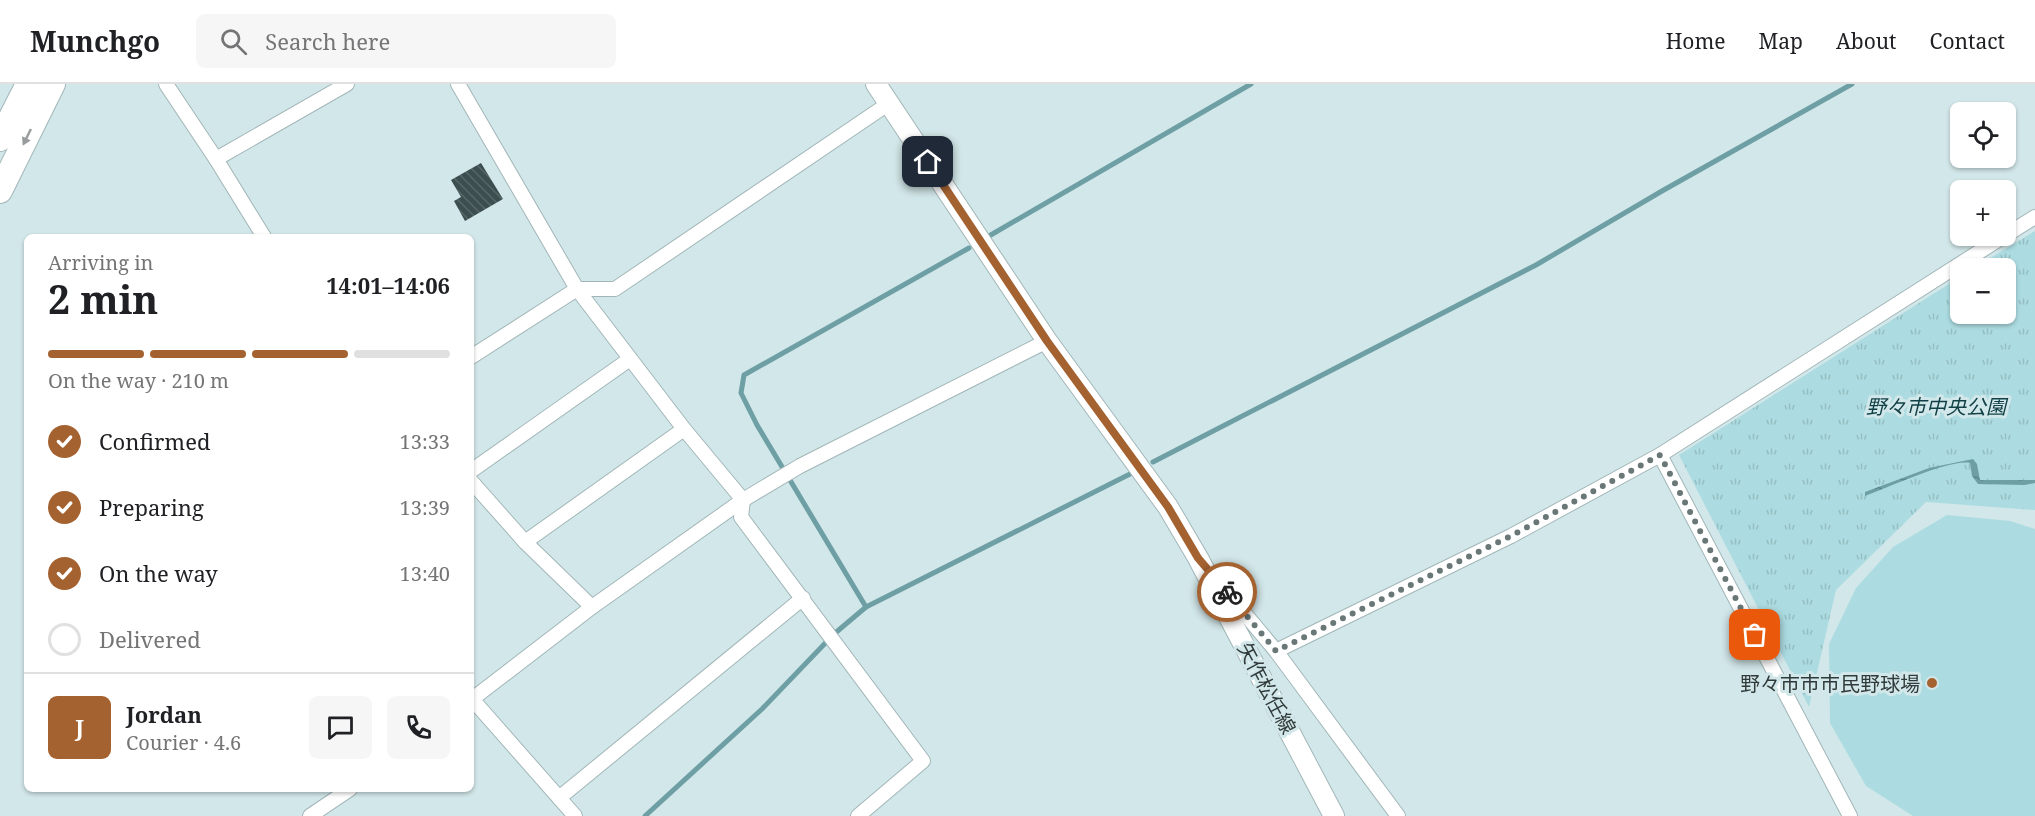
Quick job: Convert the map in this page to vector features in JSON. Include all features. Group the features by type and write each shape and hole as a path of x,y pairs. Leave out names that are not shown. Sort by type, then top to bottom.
{"highway":[{"path":"0,139 28,84"},
{"path":"0,191 53,84"}],"main road":[{"name":"矢作松任線","path":"876,84 1047,341 1168,507 1198,558 1335,816"}],"street":[{"path":"166,84 262,234"},
{"path":"216,159 347,84"},
{"path":"458,84 576,289 684,429 743,500 741,517 923,761 858,816"},
{"path":"474,355 576,289 615,289 888,104"},
{"path":"2016,228 2035,217"},
{"path":"1276,651 1511,536 1660,455 1988,246"},
{"path":"474,698 592,607 758,490 1047,341"},
{"path":"474,469 630,358"},
{"path":"525,542 684,429"},
{"path":"1660,455 1850,816"},
{"path":"474,484 525,542 592,607"},
{"path":"1198,558 1276,651 1398,816"},
{"path":"559,798 803,598"},
{"path":"474,703 575,816"},
{"path":"310,816 346,792"}],"green space":[{"name":"野々市中央公園","path":"2035,231 2035,510 1926,502 1836,590 1809,707 1679,455 1950,283 1950,324 2016,324 2016,258 1990,258 2010,246 2016,246 2016,243"},
{"name":"野々市市市民野球場","path":"1947,515 2010,521 2035,529 2035,816 1913,816 1866,786 1830,723 1829,644 1856,588 1893,547"}],"water":[{"path":"1973,459 1977,464 1980,480 2035,480 2035,483 2024,485 1978,484 1972,476 1970,463 1960,463 1918,475 1865,496 1865,492 1929,468"}],"building":[{"path":"481,163 503,199 465,221 454,201 461,197 451,180"}],"waterway":[{"path":"989,236 1251,84"},
{"path":"1153,462 1536,265 1852,84"},
{"path":"866,607 757,425 741,393 744,375 969,248"},
{"path":"645,816 762,709 834,634 866,607 1130,474"}],"way so far":[{"path":"1227,592 1276,651 1511,536 1660,455 1755,635"}],"place":[{"name":"野々市市市民野球場","path":"1932,683"}],"route":[{"path":"928,162 1047,341 1168,507 1198,558 1227,592"}]}
